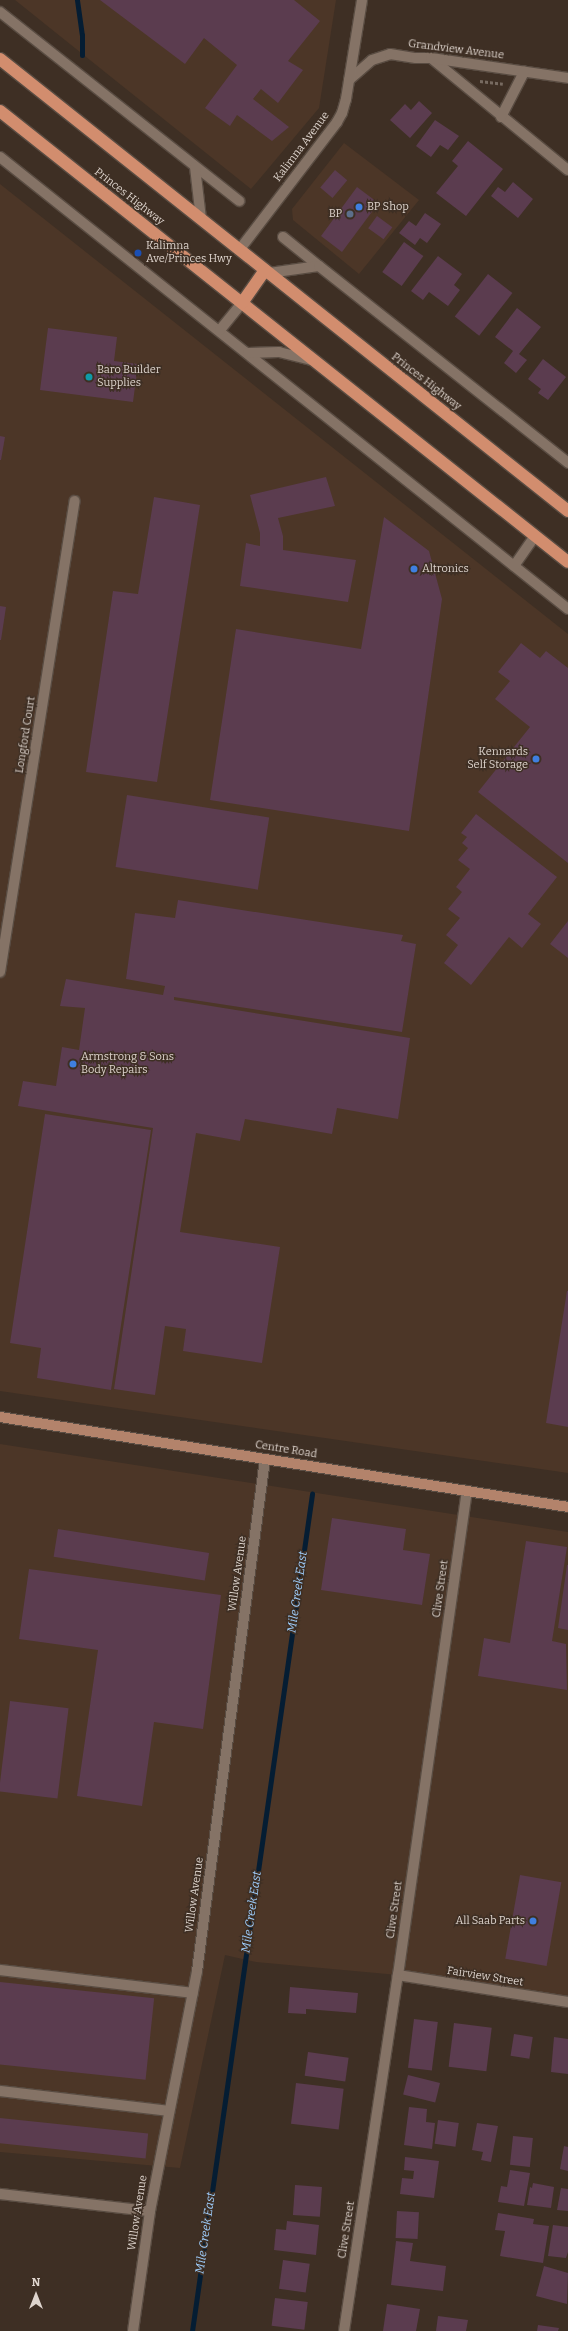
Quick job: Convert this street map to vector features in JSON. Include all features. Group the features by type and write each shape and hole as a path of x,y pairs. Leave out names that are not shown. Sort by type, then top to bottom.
{"highway":[{"name":"Princes Highway","path":"0,59 568,511"},
{"name":"Princes Highway","path":"0,111 568,562"},
{"path":"242,303 267,272"}],"main road":[{"name":"Centre Road","path":"0,1417 568,1507"}],"street":[{"name":"Kalimna Avenue","path":"240,249 337,122 345,106 359,2"},
{"path":"0,12 239,201"},
{"name":"Grandview Avenue","path":"349,80 361,69 382,55 390,54 416,58 430,58 568,78"},
{"path":"430,58 568,170"},
{"path":"501,117 524,72"},
{"path":"0,157 220,330 568,609"},
{"path":"195,167 202,219"},
{"path":"283,237 568,463"},
{"path":"267,272 319,266"},
{"path":"220,330 242,303"},
{"path":"248,353 279,352 315,361"},
{"name":"Longford Court","path":"0,972 75,501"},
{"path":"514,566 535,536"},
{"name":"Willow Avenue","path":"133,2331 150,2211 193,1993 265,1459"},
{"name":"Clive Street","path":"344,2331 398,1975 467,1491"},
{"path":"0,1970 193,1993"},
{"name":"Fairview Street","path":"398,1975 568,2002"},
{"path":"0,2091 169,2111"},
{"path":"0,2194 150,2211"}],"path":[{"path":"475,80 511,85"}],"shaded area":[{"path":"15,0 336,0 319,108 251,189"},
{"name":"BP","path":"344,143 419,200 359,274 293,220 292,209"},
{"path":"0,184 568,634 568,1473 0,1391"},
{"path":"0,1444 568,1532 568,1997 398,1975 256,1962 225,1955 180,2168 0,2152"}],"building":[{"path":"100,0 294,0 320,21 288,61 303,70 278,103 261,89 253,99 289,127 272,141 237,115 230,126 205,108 237,65 204,38 185,64"},
{"path":"419,101 432,113 410,138 390,120 405,104 411,110"},
{"path":"435,120 459,136 448,150 440,145 431,157 416,146"},
{"path":"468,141 503,169 466,216 436,193 458,166 452,161"},
{"path":"335,170 347,180 332,198 320,188"},
{"path":"513,182 533,199 518,218 491,196 498,187 505,192"},
{"path":"357,187 377,202 377,205 342,252 321,236"},
{"path":"425,213 441,224 427,243 420,238 415,245 399,233 409,221 416,226"},
{"path":"377,216 392,227 384,239 368,228"},
{"path":"404,242 423,256 402,286 382,272"},
{"path":"438,256 462,274 454,285 460,290 448,306 429,292 423,300 411,291"},
{"path":"488,274 512,293 479,336 455,317"},
{"path":"517,308 541,327 519,354 527,360 516,373 504,363 513,351 495,337"},
{"name":"Baro Builder Supplies","path":"48,328 117,337 114,361 138,364 133,402 40,390"},
{"path":"543,359 566,377 548,400 538,393 541,389 528,379"},
{"path":"0,436 5,437 1,460 0,460"},
{"path":"326,477 335,506 278,518 283,536 283,550 356,560 348,602 240,586 246,543 260,546 260,533 250,495"},
{"path":"154,497 200,505 157,782 86,772 113,591 138,594"},
{"path":"384,517 429,551 442,599 409,831 210,800 236,629 361,649"},
{"path":"0,606 6,607 1,640 0,640"},
{"name":"Kennards Self Storage","path":"521,643 540,658 546,651 568,668 568,863 478,792 530,727 495,699 510,681 498,672"},
{"path":"127,795 269,818 258,890 116,867"},
{"path":"476,814 557,877 528,914 541,924 522,948 509,937 471,985 444,963 458,945 446,935 460,918 448,909 462,892 456,887 470,869 458,860 468,848 462,843 467,837 461,833"},
{"path":"178,900 403,935 401,941 416,944 402,1032 174,997 174,1000 410,1038 398,1119 337,1108 332,1134 245,1119 240,1141 196,1133 180,1232 280,1247 262,1363 183,1351 186,1329 165,1326 155,1395 114,1389 153,1128 18,1106 23,1081 56,1086 62,1047 79,1050 85,1008 60,1006 66,979 163,995 165,986 126,979 135,913 175,918"},
{"path":"568,921 568,958 550,944"},
{"path":"45,1114 151,1130 111,1390 37,1378 41,1348 10,1343"},
{"path":"568,1291 568,1427 546,1423"},
{"path":"332,1518 406,1529 403,1550 430,1554 422,1605 321,1590"},
{"path":"58,1529 209,1553 205,1581 54,1557"},
{"path":"526,1541 567,1547 552,1641 566,1644 567,1690 478,1676 484,1638 510,1643"},
{"path":"568,1565 568,1630 558,1628"},
{"path":"29,1569 221,1595 203,1729 154,1722 142,1806 77,1796 98,1650 19,1639"},
{"path":"10,1701 69,1708 57,1799 0,1791"},
{"name":"All Saab Parts","path":"520,1875 561,1882 547,1966 505,1959"},
{"path":"0,1982 154,1998 146,2080 0,2064"},
{"path":"290,1987 358,1993 356,2013 306,2009 306,2014 288,2013"},
{"path":"414,2019 438,2022 432,2071 408,2068"},
{"path":"454,2023 492,2028 486,2071 449,2067"},
{"path":"514,2034 533,2037 529,2059 511,2056"},
{"path":"554,2037 568,2039 568,2074 551,2072"},
{"path":"308,2052 349,2058 345,2081 305,2076"},
{"path":"408,2075 440,2083 435,2102 403,2094"},
{"path":"296,2083 344,2089 339,2130 291,2124"},
{"path":"409,2107 427,2109 426,2122 435,2123 432,2149 404,2145"},
{"path":"0,2118 148,2134 146,2158 0,2143"},
{"path":"438,2120 459,2123 455,2147 435,2144"},
{"path":"477,2123 498,2126 491,2162 481,2160 483,2152 472,2150"},
{"path":"513,2136 533,2138 530,2167 510,2165"},
{"path":"564,2146 568,2147 568,2171 560,2169"},
{"path":"405,2157 439,2161 434,2198 400,2194 402,2178 413,2179 414,2171 404,2170"},
{"path":"510,2170 530,2173 524,2206 498,2202 501,2186 507,2187"},
{"path":"533,2183 554,2187 551,2208 527,2205 530,2187 532,2188"},
{"path":"295,2185 322,2187 320,2217 293,2215"},
{"path":"561,2188 568,2189 568,2211 557,2210"},
{"path":"397,2211 419,2212 418,2239 396,2238"},
{"path":"498,2213 534,2219 533,2224 549,2226 543,2263 500,2256 505,2231 495,2230"},
{"path":"287,2221 319,2225 316,2255 274,2250 276,2229 286,2230"},
{"path":"553,2225 568,2227 568,2252 566,2258 548,2256"},
{"path":"396,2241 413,2243 410,2261 446,2266 443,2291 391,2285"},
{"path":"283,2260 310,2264 306,2292 279,2289"},
{"path":"544,2266 568,2273 567,2304 536,2296"},
{"path":"275,2298 308,2302 304,2330 272,2326"},
{"path":"387,2304 420,2309 416,2331 383,2331"},
{"path":"438,2316 468,2320 466,2331 436,2331"},
{"path":"538,2325 559,2328 558,2331 537,2331"}],"waterway":[{"path":"77,0 82,35 82,55"},
{"name":"Mile Creek East","path":"192,2331 312,1494"}],"place":[{"name":"BP Shop","path":"359,207"},
{"name":"BP","path":"350,214"},
{"name":"Kalimna Ave/Princes Hwy","path":"138,253"},
{"name":"Baro Builder Supplies","path":"89,377"},
{"name":"Altronics","path":"414,569"},
{"name":"Kennards Self Storage","path":"536,759"},
{"name":"Armstrong & Sons Body Repairs","path":"73,1064"},
{"name":"All Saab Parts","path":"533,1921"}]}
